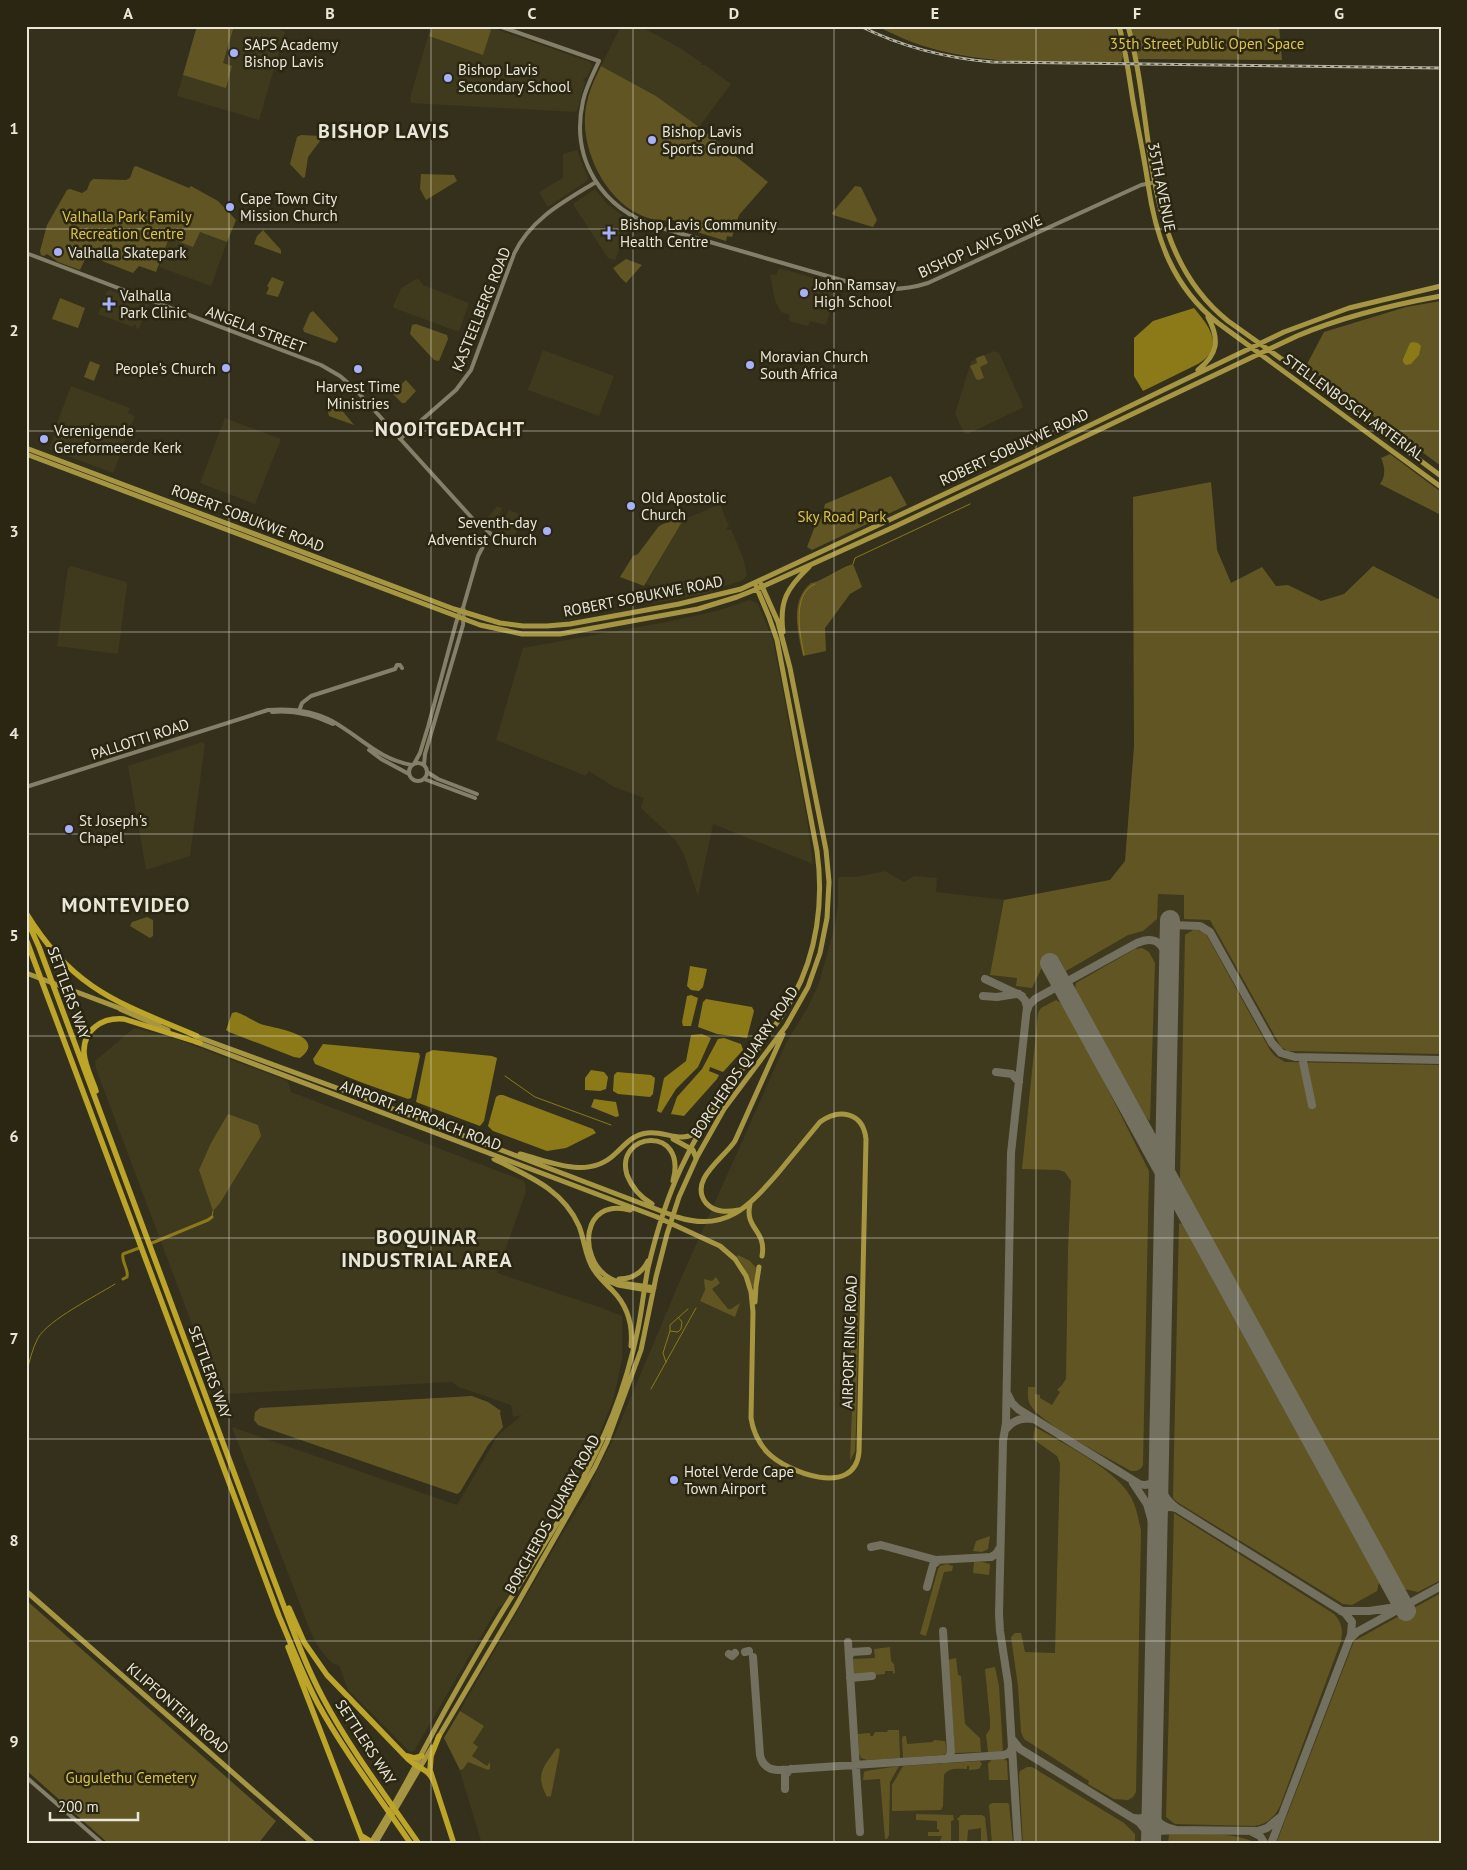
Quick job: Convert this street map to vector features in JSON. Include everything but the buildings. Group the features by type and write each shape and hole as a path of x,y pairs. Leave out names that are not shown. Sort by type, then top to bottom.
{"highway":[{"path":"26,913 52,950 66,966 89,985 122,1004 197,1036"},
{"name":"SETTLERS WAY","path":"26,918 39,947 278,1592 322,1696 342,1730 420,1844"},
{"name":"SETTLERS WAY","path":"26,939 37,975 279,1616 302,1672 319,1706 342,1744 411,1844"},
{"path":"26,948 37,975"},
{"path":"130,1193 85,1059 84,1053 87,1038 95,1026 101,1022 121,1018 200,1043"},
{"path":"278,1592 283,1597 304,1642 327,1675 396,1747 418,1767 428,1771 433,1780"},
{"path":"279,1616 292,1659 364,1844"},
{"path":"439,1736 430,1757 430,1770 454,1844"},
{"path":"396,1747 411,1758 422,1756"},
{"path":"361,1834 374,1843"}],"main road":[{"name":"35TH AVENUE","path":"1119,26 1126,54 1154,220 1168,259 1190,294 1206,313 1252,348"},
{"name":"35TH AVENUE","path":"1128,26 1161,212 1177,258 1190,279 1218,312 1260,344"},
{"name":"ROBERT SOBUKWE ROAD","path":"26,448 484,619 532,626 559,625 693,602 759,585 1192,376 1325,315 1373,301 1440,286"},
{"name":"ROBERT SOBUKWE ROAD","path":"26,454 490,628 537,635 560,634 698,609 811,565 1317,327 1390,305 1441,296"},
{"path":"1192,376 1210,360 1215,349 1216,339 1206,313"},
{"name":"STELLENBOSCH ARTERIAL","path":"1260,344 1441,476"},
{"name":"STELLENBOSCH ARTERIAL","path":"1252,348 1441,487"},
{"path":"786,655 782,615 784,604 792,584 811,565"},
{"name":"BORCHERDS QUARRY ROAD","path":"374,1843 516,1606 604,1449 639,1358 668,1228 695,1160 728,1103 786,1026 805,994 819,957 827,921 829,882 823,833 797,700 778,622 759,585"},
{"name":"BORCHERDS QUARRY ROAD","path":"418,1767 451,1700 497,1621 537,1558 590,1464 617,1404 632,1354 653,1248 668,1200 691,1148 724,1093 770,1033 792,999 810,955 819,912 820,875 817,847 777,640 759,585"},
{"name":"AIRPORT APPROACH ROAD","path":"26,973 37,975 60,987 197,1036 677,1217"},
{"name":"AIRPORT APPROACH ROAD","path":"120,1009 144,1021 200,1043 657,1217 714,1242"},
{"path":"742,1210 725,1212 710,1207 703,1196 702,1182 708,1172 729,1150 737,1138 786,1026"},
{"name":"AIRPORT RING ROAD","path":"677,1217 694,1221 710,1221 742,1210 750,1204 779,1172 820,1122 828,1117 837,1114 848,1115 857,1120 863,1128 866,1141 859,1449 856,1463 850,1471 837,1477 814,1477 789,1468 767,1452 758,1440 752,1425 753,1312 751,1292 744,1272 730,1254 714,1242"},
{"path":"486,1144 569,1167 581,1168 595,1166 608,1160 627,1141 637,1135 653,1132 684,1138 702,1128"},
{"path":"434,1133 521,1172 547,1187 566,1204 577,1220 589,1261 595,1271 623,1303 631,1327 631,1348 617,1404"},
{"path":"666,1135 691,1148 696,1154 695,1160"},
{"path":"660,1210 640,1196 628,1177 627,1158 631,1150 638,1144 648,1140 659,1142 669,1148 674,1155 676,1170 668,1200"},
{"path":"750,1204 748,1217 762,1239 762,1256"},
{"path":"653,1290 612,1279 603,1274 595,1262 588,1235 591,1224 600,1213 610,1208 620,1208 657,1217"},
{"path":"595,1262 609,1276 618,1279 628,1278 642,1270 653,1248"},
{"path":"753,1312 759,1267"},
{"path":"595,1271 611,1283 645,1288"},
{"name":"KLIPFONTEIN ROAD","path":"26,1591 314,1844"}],"street":[{"name":"BISHOP LAVIS DRIVE","path":"499,26 599,61 585,93 580,126 585,157 596,182 608,198 623,210 651,224 862,286 887,290 914,287 933,281 1156,182"},
{"name":"KASTEELBERG ROAD","path":"400,438 456,390 471,370 514,254 522,239 542,218 596,182"},
{"name":"ANGELA STREET","path":"26,253 330,370 353,386 472,518 490,533 478,556 463,610"},
{"path":"299,712 334,725 381,759 409,774 416,782 424,779 476,796 427,772 424,765 425,754 459,638 463,610"},
{"path":"409,774 409,770 420,753 450,644 461,618"},
{"path":"299,712 302,702 311,696 395,669"},
{"path":"299,712 330,720 386,757 399,762 424,765"},
{"name":"PALLOTTI ROAD","path":"26,787 260,713 299,712"},
{"path":"424,779 427,772"},
{"path":"26,1777 103,1844"}],"shaded area":[{"name":"SAPS Academy Bishop Lavis","path":"197,26 279,26 278,29 285,32 259,120 177,96"},
{"path":"431,26 487,26 590,62 592,66 587,77 583,79 585,82 577,111 411,103 410,98"},
{"path":"621,26 640,26 680,48 702,63 701,65 705,65 731,84 699,127 656,96 601,66"},
{"path":"577,150 588,178 587,181 548,207 539,192 563,178 563,154"},
{"name":"Bishop Lavis Community Health Centre","path":"595,189 607,204 629,220 630,223 615,260 608,258 574,206 574,203"},
{"path":"199,231 227,242 211,286 159,267 169,238 193,246"},
{"name":"John Ramsay High School","path":"779,268 838,285 826,325 810,321 808,326 793,322 789,320 790,315 781,312 775,301 770,274 776,275"},
{"path":"418,278 423,285 469,303 459,332 394,308 393,306 401,288"},
{"path":"110,290 149,305 139,329 136,328 136,325 133,327 98,314 107,291"},
{"path":"1194,308 1205,322 1212,336 1213,344 1211,351 1198,364 1143,391 1134,376 1134,338 1153,321"},
{"path":"1413,342 1421,346 1419,355 1411,364 1406,365 1403,359 1410,343"},
{"path":"543,350 614,376 599,416 528,390"},
{"path":"994,351 999,353 1023,406 968,434 964,433 955,414 971,362"},
{"path":"71,386 130,408 128,413 135,416 113,473 49,449"},
{"path":"225,418 281,439 255,504 200,483"},
{"path":"1211,482 1217,550 1231,583 1441,863 1441,1696 1345,1844 482,1844 458,1765 444,1738 591,1487 591,1482 611,1444 679,1283 786,1043 808,1007 819,983 834,929 838,906 838,877 856,877 885,871 904,882 914,876 937,878 936,892 1007,900 1110,880 1125,861 1134,747 1133,497"},
{"path":"720,504 729,526 726,529 731,529 743,558 747,575 743,580 703,594 653,603 653,587 646,584 683,520"},
{"path":"497,506 502,508 500,514 506,516 509,510 522,515 514,538 497,532 483,523"},
{"path":"71,566 126,582 118,654 57,646 68,568"},
{"path":"750,600 758,604 773,640 807,819 813,864 713,824 698,896 684,855 676,841 641,808 644,798 614,787 589,771 586,776 496,740 523,648 666,622 717,611"},
{"path":"202,742 205,744 190,856 146,870 128,766"},
{"path":"690,966 707,969 703,987 699,991 691,990 687,986"},
{"path":"691,995 698,998 691,1026 683,1026 682,1022 687,996"},
{"path":"706,999 752,1007 754,1011 747,1038 717,1034 698,1027 703,1002"},
{"path":"236,1012 260,1024 297,1034 308,1044 307,1050 300,1058 294,1057 229,1032 226,1030 232,1013"},
{"path":"134,1028 176,1039 288,1081 291,1092 522,1180 525,1182 526,1192 497,1273 622,1316 622,1360 613,1401 599,1435 581,1469 518,1572 521,1575 503,1605 498,1607 414,1751 410,1752 348,1690 339,1665 334,1664 328,1659 317,1645 232,1427 457,1505 498,1435 522,1415 513,1417 511,1405 459,1387 452,1382 224,1394 219,1396 96,1069 95,1061"},
{"path":"702,1034 711,1038 698,1067 676,1089 661,1113 657,1111 664,1078 686,1061 691,1035"},
{"path":"724,1038 741,1044 743,1050 723,1072 710,1067 709,1071 719,1075 717,1079 684,1116 671,1114 677,1097 702,1069 718,1039"},
{"path":"323,1044 419,1053 420,1056 411,1098 408,1099 315,1064 313,1059"},
{"path":"433,1050 497,1058 484,1121 480,1126 416,1102 426,1053"},
{"path":"591,1070 604,1072 608,1077 606,1089 600,1091 585,1090 585,1078"},
{"path":"617,1072 651,1075 655,1078 653,1094 650,1097 618,1094 613,1091 614,1075"},
{"path":"499,1095 593,1129 596,1133 566,1148 547,1151 493,1131 488,1126 496,1097"},
{"path":"594,1099 616,1102 619,1116 616,1117 591,1107"}],"green space":[{"path":"197,26 234,26 223,63 232,66 226,88 183,75"},
{"path":"433,26 481,26 491,30 483,55 429,36"},
{"path":"877,26 1115,26 1123,57 1121,62 1023,62 974,57 920,45"},
{"name":"35th Street Public Open Space","path":"1131,26 1279,26 1282,60 1138,59"},
{"name":"Bishop Lavis Sports Ground","path":"601,66 656,96 699,127 768,182 739,215 732,237 727,236 726,241 678,226 674,220 655,219 637,213 622,203 609,188 598,171 590,153 586,134 585,116 588,96"},
{"path":"301,135 323,137 308,157 305,177 303,178 290,164 297,137"},
{"name":"Valhalla Park Family Recreation Centre","path":"136,166 189,188 191,186 218,201 236,220 227,242 200,232 193,247 169,238 156,272 139,266 133,273 87,255 80,270 58,262 47,254 41,255 40,251 47,225 67,190 70,189 82,193 87,190 93,179 126,180 130,178"},
{"path":"421,174 454,175 457,181 426,200 420,189"},
{"path":"855,186 861,187 877,220 873,227 833,215 832,213"},
{"path":"263,230 281,250 281,254 254,244 257,236"},
{"path":"626,259 642,265 626,283 613,268"},
{"path":"272,277 284,282 278,297 266,294 269,288 267,286"},
{"path":"60,298 85,308 78,328 52,319"},
{"path":"1441,301 1441,466 1306,366 1324,332 1406,307"},
{"path":"313,311 338,338 335,343 304,332 303,329 310,313"},
{"path":"416,324 447,335 448,339 439,361 434,360 410,334 412,325"},
{"path":"984,355 988,363 980,367 984,378 979,380 976,379 970,366 977,363 976,358"},
{"path":"90,361 100,365 94,381 84,377"},
{"path":"406,380 416,391 405,403 402,403 392,393"},
{"path":"332,403 336,403 354,425 329,416 328,412"},
{"path":"1390,454 1441,492 1441,515 1380,484 1384,471 1381,458"},
{"name":"Sky Road Park","path":"891,476 907,505 812,550 807,547 815,526 811,524 813,516 823,512 825,504"},
{"path":"1211,482 1217,550 1231,583 1262,567 1276,586 1288,585 1321,601 1344,594 1373,566 1438,599 1441,596 1441,1054 1288,1051 1281,1047 1210,920 1184,919 1184,895 1158,894 1157,919 1143,931 1128,935 1066,971 1059,958 1042,967 1032,988 1016,986 1017,978 990,975 1004,900 1110,880 1125,861 1134,747 1133,497"},
{"path":"676,518 682,522 644,586 620,577 633,556 638,554 659,526"},
{"path":"853,564 862,587 850,594 825,628 826,651 803,656 799,637 797,608 804,590 811,583"},
{"path":"147,917 153,920 153,936 150,938 130,926 132,922"},
{"path":"1193,930 1206,934 1270,1050 1275,1056 1285,1062 1441,1065 1441,1580 1418,1592 1404,1589 1180,1179 1185,935"},
{"path":"1142,948 1149,952 1155,963 1150,1121 1146,1117 1075,989 1076,983 1135,949"},
{"path":"1056,1000 1061,1003 1073,1020 1149,1171 1143,1465 1137,1471 1131,1471 1062,1431 1038,1414 1028,1399 1028,1387 1035,1387 1035,1394 1040,1395 1040,1398 1052,1405 1060,1392 1057,1390 1066,1379 1071,1181 1065,1172 1059,1170 1022,1169 1038,1013 1041,1008"},
{"path":"228,1114 258,1125 261,1136 220,1203 213,1211 199,1170 211,1143"},
{"path":"1179,1223 1182,1224 1379,1582 1377,1591 1352,1605 1343,1604 1173,1498"},
{"path":"738,1255 750,1261 756,1268 754,1286 752,1287 737,1257"},
{"path":"716,1277 720,1283 712,1289 728,1309 740,1303 735,1317 700,1301 705,1290 704,1279 712,1281"},
{"path":"849,1293 857,1293 859,1296 855,1451 850,1461 854,1360 851,1360 851,1343 854,1342 855,1301 849,1299"},
{"path":"472,1396 488,1402 501,1411 503,1427 488,1445 457,1494 258,1425 254,1420 255,1412 260,1408"},
{"path":"1035,1427 1086,1456 1111,1474 1129,1494 1138,1516 1141,1530 1136,1792 1128,1800 1114,1799 1088,1784 1089,1781 1024,1739 1021,1732 1018,1686 1011,1637 1015,1633 1021,1633 1025,1652 1055,1653 1060,1463 1057,1456 1033,1439"},
{"path":"1174,1513 1334,1614 1341,1626 1341,1641 1280,1806 1270,1820 1263,1824 1254,1826 1175,1824 1166,1817"},
{"path":"990,1536 988,1549 982,1552 973,1551 976,1541"},
{"path":"974,1562 990,1564 989,1575 973,1573"},
{"path":"947,1564 953,1566 952,1571 944,1572 926,1636 920,1634 938,1569 940,1566"},
{"path":"1441,1593 1441,1844 1276,1844 1354,1641"},
{"name":"Gugulethu Cemetery","path":"26,1600 276,1821 258,1844 109,1844 26,1770"},
{"path":"890,1647 891,1661 894,1664 895,1673 893,1674 893,1671 885,1671 885,1674 854,1677 853,1659 875,1658 874,1649"},
{"path":"956,1658 958,1675 961,1676 965,1724 980,1738 981,1752 955,1753 948,1660"},
{"path":"995,1667 999,1686 1003,1752 988,1752 986,1735 990,1729 990,1719 985,1669"},
{"path":"460,1711 484,1726 473,1743 478,1747 472,1756 487,1766 490,1762 490,1769 488,1770 468,1762 460,1770 444,1738"},
{"path":"888,1730 899,1730 900,1758 867,1760 861,1758 858,1734 870,1733 870,1736 873,1736 875,1732 887,1732"},
{"path":"903,1736 906,1736 907,1744 933,1742 934,1740 945,1741 947,1751 942,1755 903,1758"},
{"path":"558,1748 560,1750 551,1796 547,1797 543,1789 542,1772 547,1761"},
{"path":"992,1759 1004,1759 1007,1761 1008,1780 989,1780 988,1764"},
{"path":"980,1761 982,1764 979,1769 969,1770 969,1766 967,1766 967,1769 946,1772 944,1775 943,1806 941,1810 892,1811 892,1785 903,1766"},
{"path":"899,1766 890,1782 889,1835 885,1839 880,1779 863,1780 864,1772"},
{"path":"1027,1767 1032,1767 1124,1823 1135,1834 1135,1844 1023,1844 1019,1775 1020,1771"},
{"path":"992,1803 1009,1804 1013,1844 992,1844 989,1805"},
{"path":"916,1814 953,1815 954,1820 951,1821 951,1844 939,1844 942,1836 928,1836 928,1832 939,1832 937,1821 916,1820"},
{"path":"961,1815 982,1815 985,1817 988,1844 971,1844 981,1842 981,1828 968,1830 967,1844 959,1844 959,1821 957,1819"},
{"path":"1169,1834 1227,1835 1249,1840 1256,1844 1168,1844"}],"waterway":[{"path":"853,564 855,558 970,504"},
{"path":"804,655 799,626 800,606 807,589 815,584"},
{"path":"505,1076 535,1097 611,1125"},
{"path":"212,1217 213,1211"},
{"path":"152,1243 212,1217"},
{"path":"123,1279 127,1277 123,1254 139,1248"},
{"path":"26,1375 34,1347 43,1331 62,1316 115,1284"},
{"path":"651,1389 696,1308"},
{"path":"670,1331 670,1325 688,1309"},
{"path":"666,1362 663,1353 670,1331 678,1332 681,1329 682,1322 678,1317"}],"taxiway":[{"path":"1170,925 1200,926 1210,932 1272,1043 1281,1053 1295,1057 1441,1060"},
{"path":"1027,1011 1029,1005 1035,999 1137,943 1148,940 1156,941 1162,946 1168,963 1169,990"},
{"path":"985,979 1022,996"},
{"path":"983,996 997,997 1016,994"},
{"path":"1018,1844 1008,1683 999,1614 1003,1441 1006,1423 1011,1153 1027,1007 1025,1000 1019,994"},
{"path":"1303,1062 1312,1105"},
{"path":"996,1072 1012,1074 1019,1082"},
{"path":"1008,1395 1018,1409 1139,1484 1145,1485 1153,1482 1157,1475 1159,1460"},
{"path":"1006,1429 1018,1420 1025,1418 1033,1419"},
{"path":"1157,1565 1159,1515 1167,1508 1178,1509 1164,1494 1160,1485 1159,1474"},
{"path":"1133,1483 1147,1504 1154,1529"},
{"path":"1178,1509 1345,1613 1352,1622 1351,1635 1271,1844"},
{"path":"871,1547 881,1545 936,1560 991,1557 999,1549"},
{"path":"927,1587 933,1565 939,1560"},
{"path":"1350,1639 1357,1632 1441,1586"},
{"path":"1341,1611 1369,1611 1397,1607"},
{"path":"943,1631 951,1752 949,1757 945,1759"},
{"path":"848,1642 860,1832"},
{"path":"745,1652 749,1651"},
{"path":"849,1656 852,1652 868,1651"},
{"path":"729,1654 732,1656 735,1653"},
{"path":"753,1657 760,1755 764,1764 772,1769 1004,1755 1009,1753 1012,1748"},
{"path":"850,1678 872,1676"},
{"path":"1012,1739 1020,1749 1139,1822 1147,1832 1150,1844"},
{"path":"785,1789 785,1775 791,1769"},
{"path":"1134,1818 1143,1818 1149,1813 1152,1796 1156,1819 1163,1826 1176,1830 1158,1831 1152,1837 1151,1844"},
{"path":"1176,1830 1258,1831 1267,1828 1279,1818"},
{"path":"1252,1832 1260,1836 1265,1844"}],"runway":[{"path":"1151,1844 1170,920"},
{"path":"1050,963 1406,1611"}],"railway":[{"path":"860,26 908,46 957,58 992,62 1441,68"}],"place":[{"name":"SAPS Academy Bishop Lavis","path":"234,53"},
{"name":"Bishop Lavis Secondary School","path":"448,78"},
{"name":"Bishop Lavis Sports Ground","path":"652,140"},
{"name":"Cape Town City Mission Church","path":"230,207"},
{"name":"Bishop Lavis Community Health Centre","path":"609,233"},
{"name":"Valhalla Skatepark","path":"58,252"},
{"name":"John Ramsay High School","path":"804,293"},
{"name":"Valhalla Park Clinic","path":"109,304"},
{"name":"Moravian Church South Africa","path":"750,365"},
{"name":"People's Church","path":"226,368"},
{"name":"Harvest Time Ministries","path":"358,369"},
{"name":"Verenigende Gereformeerde Kerk","path":"44,439"},
{"name":"Old Apostolic Church","path":"631,506"},
{"name":"Seventh-day Adventist Church","path":"547,531"},
{"name":"St Joseph's Chapel","path":"69,829"},
{"name":"Hotel Verde Cape Town Airport","path":"674,1480"}],"district":[{"name":"BISHOP LAVIS","path":"384,131"},
{"name":"NOOITGEDACHT","path":"450,429"},
{"name":"MONTEVIDEO","path":"126,905"},
{"name":"BOQUINAR INDUSTRIAL AREA","path":"427,1248"}]}
